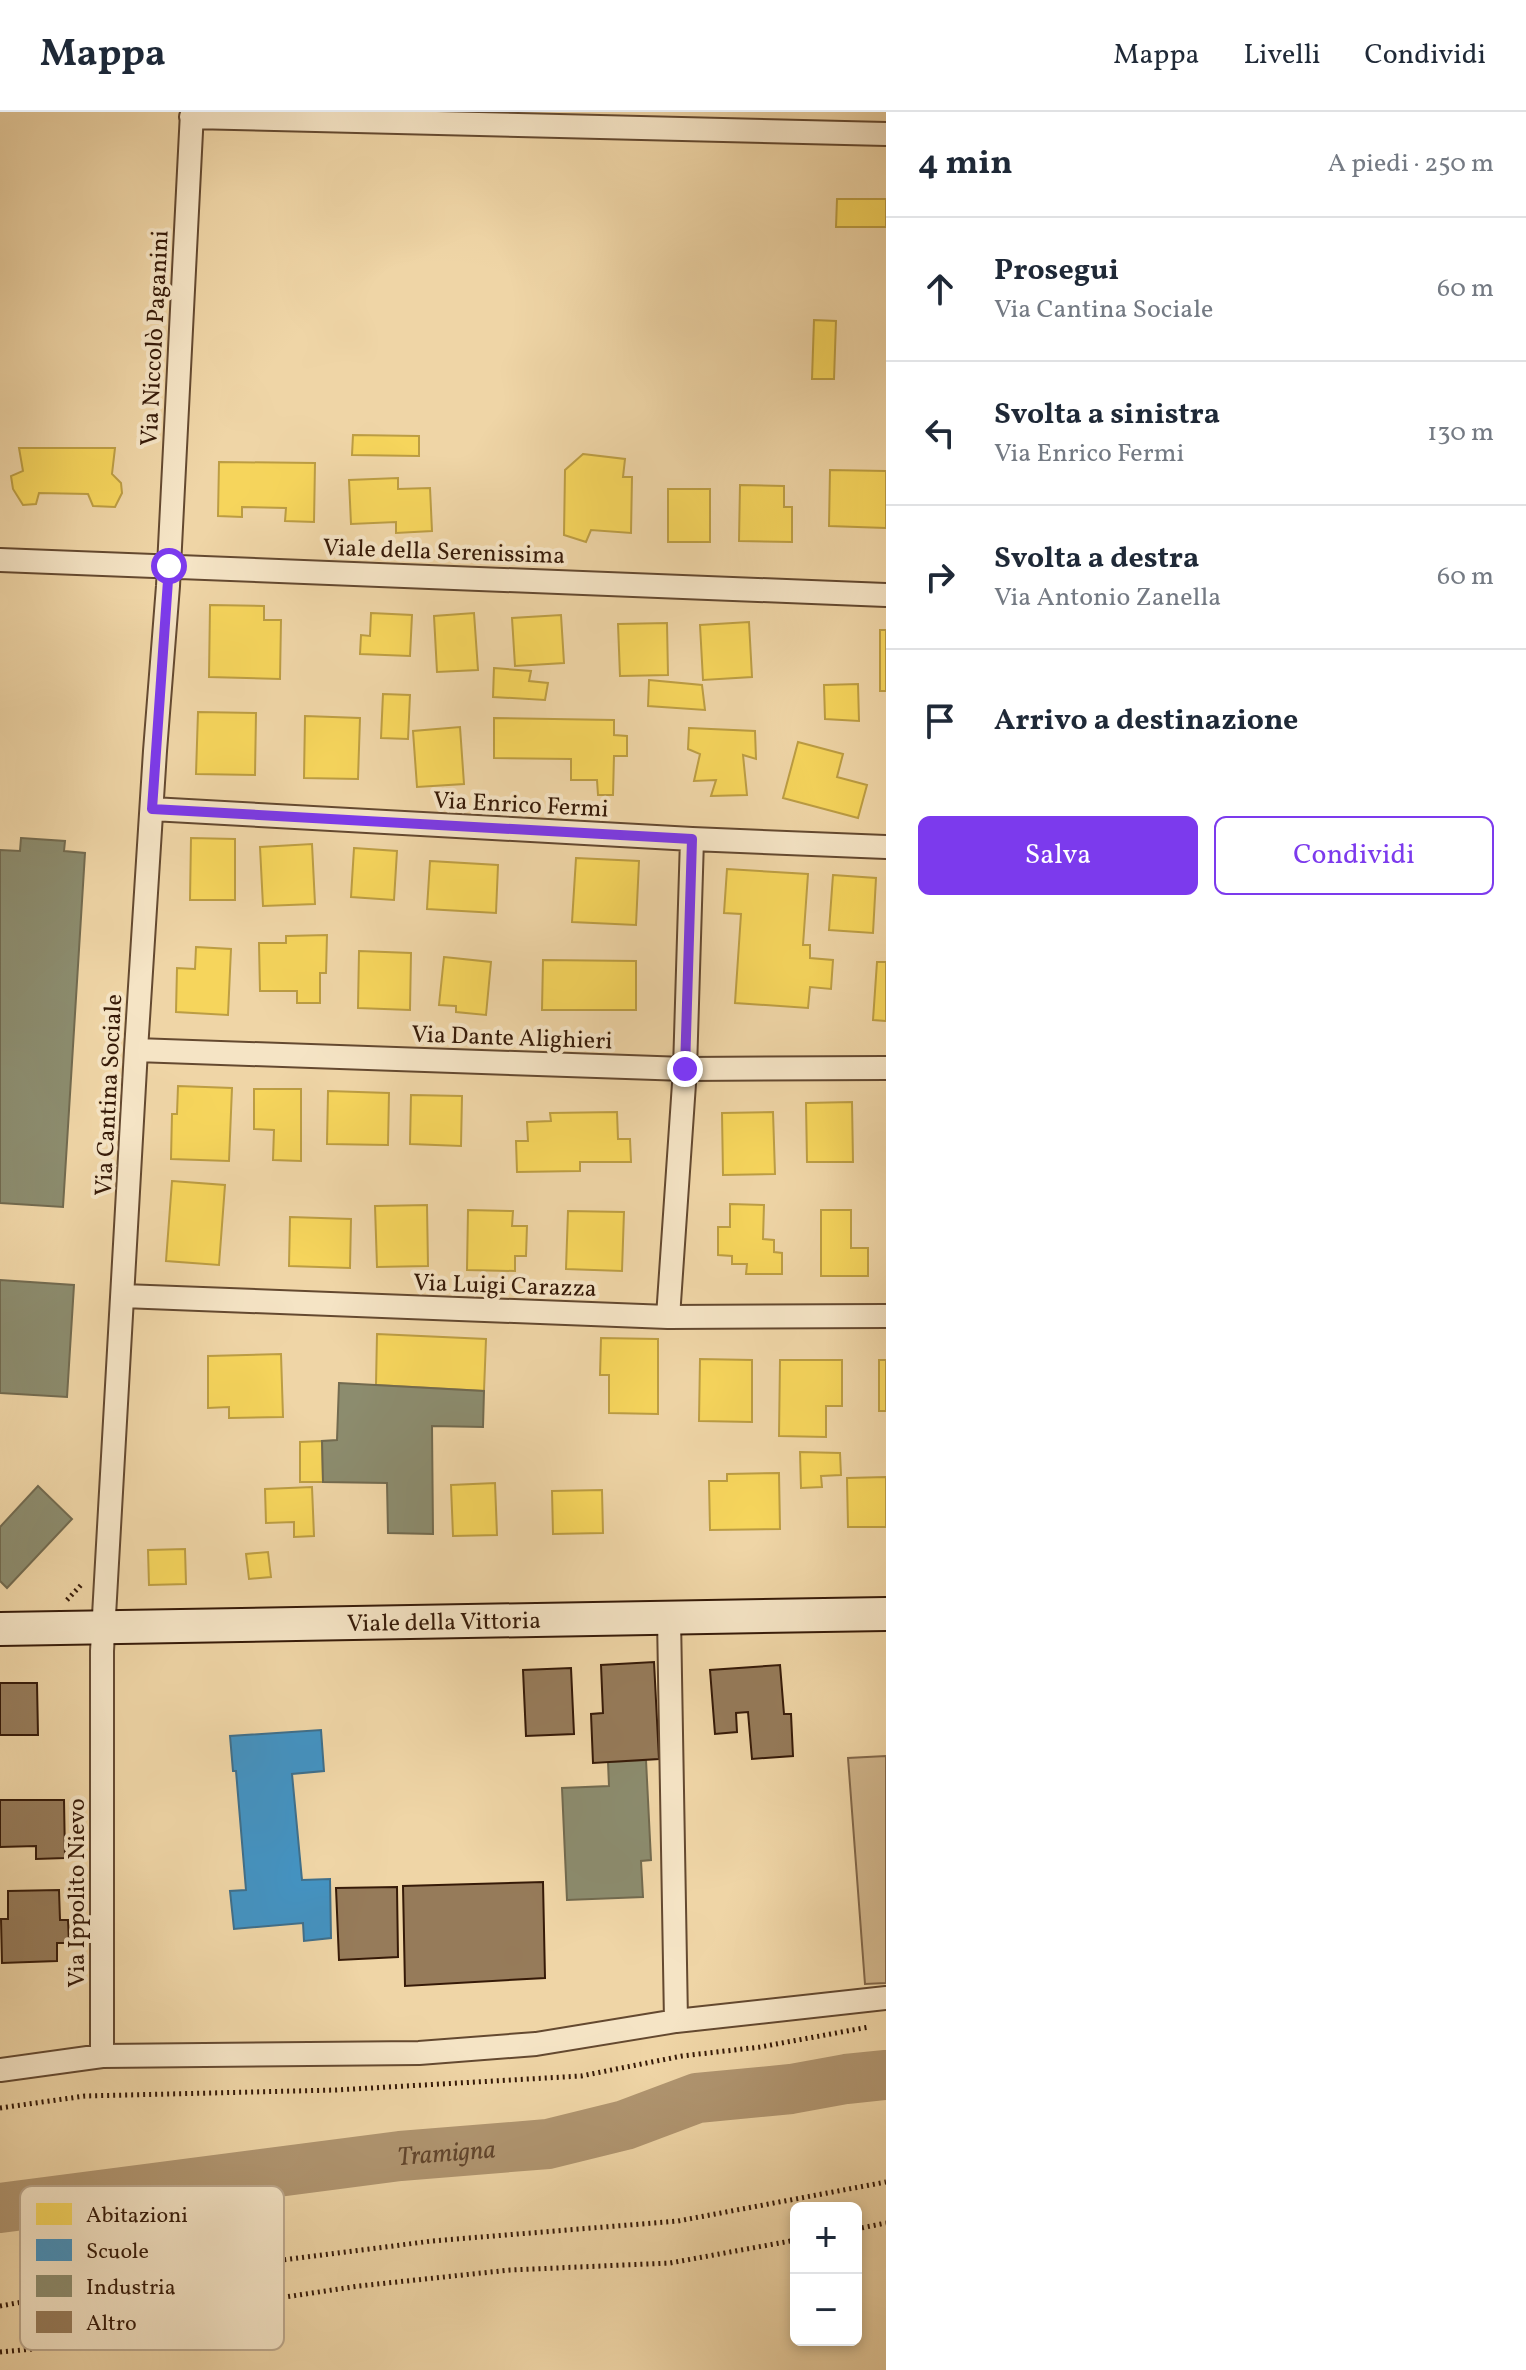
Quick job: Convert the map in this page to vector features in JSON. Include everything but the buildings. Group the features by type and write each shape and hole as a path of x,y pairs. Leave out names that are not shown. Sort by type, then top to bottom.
{"street":[{"path":"191,115 886,134"},
{"name":"Via Niccolò Paganini","path":"169,566 191,115"},
{"name":"Viale della Serenissima","path":"0,560 886,595"},
{"name":"Via Cantina Sociale","path":"104,1628 136,1050 169,566"},
{"name":"Via Enrico Fermi","path":"152,809 886,847"},
{"path":"668,1317 685,1069 692,839"},
{"name":"Via Dante Alighieri","path":"136,1050 685,1069 886,1068"},
{"name":"Via Luigi Carazza","path":"123,1296 668,1317 886,1316"},
{"name":"Viale della Vittoria","path":"0,1629 886,1614"},
{"path":"669,1618 676,2021"},
{"name":"Via Ippolito Nievo","path":"102,2056 104,1628"},
{"path":"0,2070 102,2056 419,2053 536,2044 676,2021 886,1998"}],"path":[{"path":"284,2260 432,2241 678,2221 886,2182"},
{"path":"862,2228 886,2223"},
{"path":"284,2297 510,2270 670,2263 790,2241"},
{"path":"0,2306 20,2302"},
{"path":"0,2352 22,2350"}],"shaded area":[{"path":"886,1756 886,1983 865,1984 848,1758"}],"waterway":[{"name":"Tramigna","path":"169,2186 400,2156 548,2144 625,2125 697,2098 791,2089 886,2075"},
{"name":"Tramigna","path":"0,2208 20,2205"}],"route":[{"path":"169,566 152,809 692,839 685,1069"}]}
